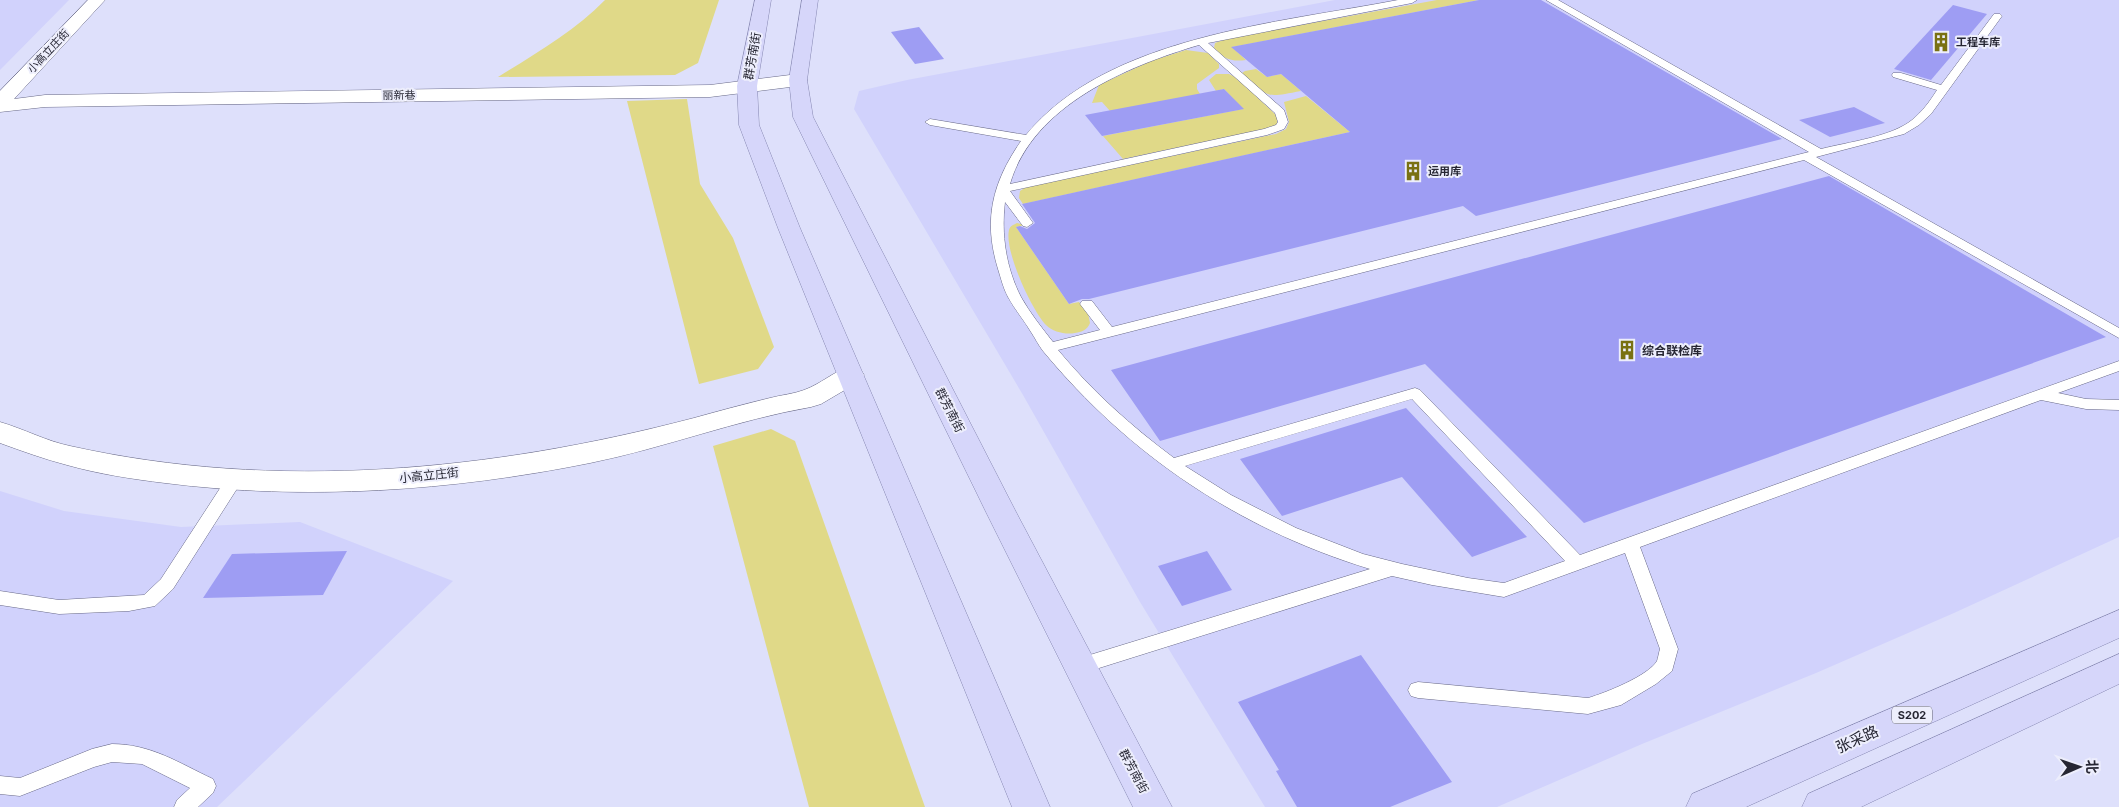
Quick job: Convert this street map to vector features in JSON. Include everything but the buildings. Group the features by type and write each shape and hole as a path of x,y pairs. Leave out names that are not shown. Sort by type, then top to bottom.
{"main road":[{"name":"群芳南街","path":"763,0 747,86 750,124 789,228 1031,807"},
{"name":"群芳南街","path":"810,0 798,80 803,117 1153,807"},
{"name":"张采路","path":"1705,807 2119,623"},
{"path":"1821,807 2119,668"}],"street":[{"name":"小高立庄街","path":"0,104 97,0"},
{"name":"丽新巷","path":"0,104 55,100 697,91 798,80"},
{"name":"小高立庄街","path":"0,432 76,457 140,470 234,480 362,481 477,470 589,453 811,398 851,375"}],"lane":[{"path":"1412,0 1200,42 1147,58 1106,78 1068,101 1037,128 1012,161 998,198 997,242 1012,291 1048,348 1100,406 1160,457 1225,499 1293,533 1360,558 1423,576 1481,588 1504,590 2119,366"},
{"path":"1550,0 1820,153"},
{"path":"1048,348 1892,134 1908,128 1927,112 1997,16"},
{"path":"1002,189 1271,131 1280,127 1283,122 1280,112 1200,42"},
{"path":"1897,75 1944,89"},
{"path":"930,122 1028,139"},
{"path":"1806,156 2119,334"},
{"path":"1002,189 1027,223"},
{"path":"1087,304 1109,333"},
{"path":"1172,464 1415,393 1577,563"},
{"path":"2041,395 2086,404 2119,405"},
{"path":"0,598 59,607 130,604 149,601 167,584 234,480"},
{"path":"1418,690 1588,706 1614,699 1649,678 1665,665 1669,649 1630,544"},
{"path":"1080,666 1395,568"},
{"path":"0,785 20,787 92,758 112,753 129,752 145,756 206,786 184,807"}],"shaded area":[{"path":"0,0 69,0 0,70"},
{"path":"605,0 719,0 698,63 675,75 498,77 568,32"},
{"path":"1335,0 2119,0 2119,537 1954,613 1816,673 1642,744 1497,807 1265,807 1140,602 1023,395 854,109 859,91 907,80"},
{"path":"1437,0 1479,0 1232,47 1246,60 1236,61 1228,59 1214,48 1215,43 1226,39"},
{"path":"1186,50 1208,53 1219,64 1219,68 1197,84 1200,94 1110,111 1102,102 1092,103 1099,85 1151,61"},
{"path":"1256,69 1267,77 1281,74 1301,91 1280,95 1263,92 1242,73"},
{"path":"1216,74 1229,74 1237,78 1277,116 1277,124 1271,128 1123,159 1103,136 1243,109 1224,89 1216,91 1209,80"},
{"path":"1306,96 1350,132 1023,204 1019,198 1020,191 1026,187 1276,134 1286,129 1289,122 1284,102"},
{"path":"687,99 700,184 733,238 774,347 758,369 699,384 627,101"},
{"path":"1017,223 1025,225 1016,227 1069,304 1079,302 1088,313 1090,323 1084,330 1071,334 1060,332 1046,325 1040,317 1020,280 1011,252 1009,230"},
{"path":"771,429 795,441 925,807 809,807 713,446"},
{"path":"0,491 64,511 181,527 300,522 453,581 217,807 0,807"}],"place":[{"name":"工程车库","path":"1941,42"},
{"name":"运用库","path":"1413,171"},
{"name":"综合联检库","path":"1627,350"}]}
